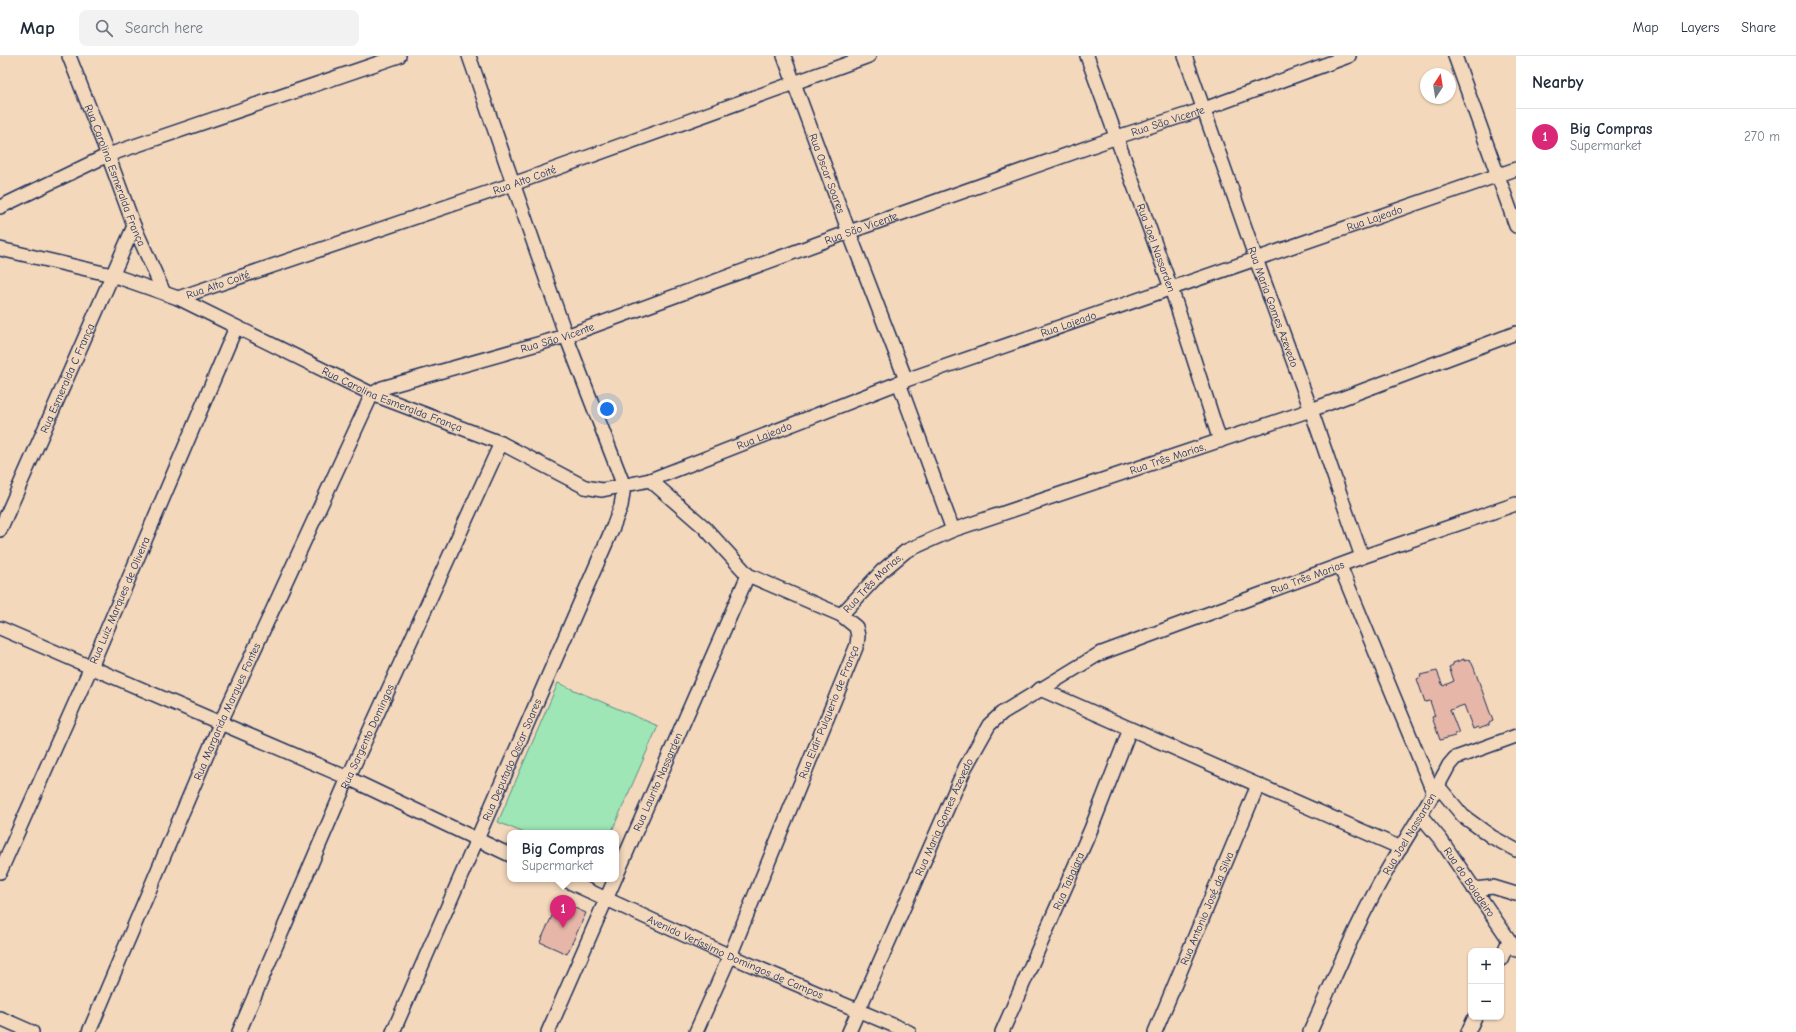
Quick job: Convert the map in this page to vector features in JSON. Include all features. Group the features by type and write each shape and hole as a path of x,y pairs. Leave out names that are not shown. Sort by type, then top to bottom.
{"street":[{"name":"Rua Carolina Esmeralda França","path":"69,56 134,226 164,293"},
{"path":"0,207 108,155 399,56"},
{"path":"469,56 566,336 624,486"},
{"name":"Rua Oscar Soares","path":"784,56 903,382 953,530"},
{"name":"Rua Alto Coité","path":"178,298 513,184 869,56"},
{"name":"Rua Joel Nassarden","path":"1087,56 1171,288 1220,441"},
{"name":"Rua Maria Gomes Azevedo","path":"1185,56 1362,557"},
{"name":"Rua São Vicente","path":"372,394 382,388 566,336 849,232 1204,109 1349,56"},
{"path":"1455,56 1516,226"},
{"name":"Rua Lajeado","path":"624,486 650,480 903,382 1516,169"},
{"name":"Rua Esmeralda C França","path":"0,530 134,226"},
{"name":"Rua Carolina Esmeralda França","path":"0,250 112,275 178,298 372,394 501,443 585,487 602,490 624,486"},
{"name":"Rua Luiz Marques de Oliveira","path":"0,872 91,667 236,328"},
{"name":"Rua Três Marias,","path":"841,615 882,571 906,551 953,530 1311,410 1516,333"},
{"name":"Rua Margarida Marques Fontes","path":"89,1032 220,724 372,394"},
{"name":"Rua Sargento Domingos","path":"239,1032 348,778 501,443"},
{"name":"Rua Eldir Pulquerio de França","path":"650,480 704,527 748,575 841,615 856,627 858,636 857,645 730,956 696,1032"},
{"name":"Rua Deputado Oscar Soares","path":"393,1032 613,527 621,506 624,486"},
{"name":"Rua Três Marias","path":"1099,654 1362,557 1516,504"},
{"name":"Rua Joel Nassarden","path":"1310,1032 1362,917 1388,867 1436,790 1340,566"},
{"name":"Rua Laurito Nassarden","path":"619,874 748,575"},
{"path":"0,628 348,778 507,854"},
{"name":"Rua Maria Gomes Azevedo","path":"849,1032 965,768 989,725 1002,713 1099,654"},
{"path":"1040,689 1401,848"},
{"name":"Rua Tabajara","path":"1002,1032 1092,829 1130,729"},
{"path":"1516,736 1455,758 1449,764 1436,790 1463,816 1492,837 1516,850"},
{"name":"Rua Antonio José da Silva","path":"1155,1032 1258,785"},
{"name":"Rua do Boiadeiro","path":"1421,816 1441,840 1513,945"},
{"name":"Avenida Veríssimo Domingos de Campos","path":"570,882 730,956 909,1032"},
{"name":"Rua Laurito Nassarden","path":"548,1032 615,882"},
{"path":"1474,889 1492,887 1516,894"},
{"path":"1504,956 1513,945"},
{"path":"0,1018 32,1032"},
{"path":"1468,1032 1474,1020"}],"green space":[{"path":"558,683 658,726 612,830 517,830 498,822"}],"building":[{"path":"1464,659 1464,661 1470,659 1493,721 1489,723 1489,725 1479,729 1478,727 1473,729 1464,705 1450,710 1459,733 1455,734 1455,736 1440,740 1432,717 1435,716 1430,701 1425,702 1417,679 1421,677 1420,675 1437,671 1443,686 1454,681 1449,667 1453,665 1453,663"},
{"path":"559,901 586,913 567,954 540,942"}],"place":[{"name":"Big Compras","path":"563,928"}]}
